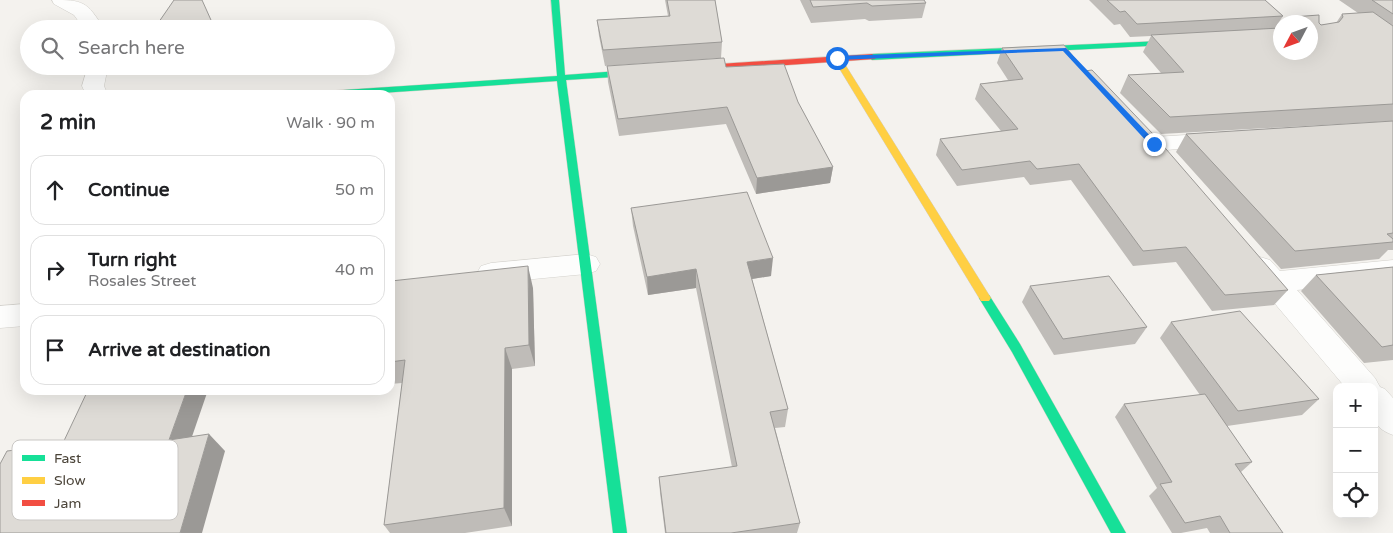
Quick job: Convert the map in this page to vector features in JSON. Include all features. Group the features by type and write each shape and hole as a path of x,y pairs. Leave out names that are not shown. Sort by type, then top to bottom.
{"street":[{"path":"61,0 75,4 86,13 90,20"},
{"path":"555,0 561,78 620,533"},
{"path":"680,69 837,58 1064,49 1192,41"},
{"path":"1064,49 1083,69"},
{"path":"837,58 1016,348 1119,533"},
{"path":"386,90 660,71"},
{"path":"95,90 93,86 96,75"},
{"path":"1172,166 1147,137 1243,138"},
{"path":"1248,253 1361,383"},
{"path":"468,275 586,264"},
{"path":"1273,282 1393,270"},
{"path":"0,317 20,315"},
{"path":"1378,404 1393,421"}],"building":[{"path":"174,0 202,0 211,20 160,20"},
{"path":"667,0 715,0 722,42 603,50 597,20 670,16"},
{"path":"810,0 924,0 926,3 872,6 867,3 813,7"},
{"path":"1107,0 1265,0 1282,15 1137,24 1125,11 1120,12"},
{"path":"1372,0 1393,0 1393,14"},
{"path":"1373,12 1393,26 1393,104 1170,117 1128,75 1184,72 1151,35 1273,28 1273,60 1318,60 1318,15 1321,25 1339,22 1343,17 1342,14"},
{"path":"1064,45 1085,71 1092,70 1153,134 1288,290 1225,295 1186,247 1143,251 1079,164 1037,169 1030,161 962,170 940,139 1018,129 980,84 1023,79 1002,48"},
{"path":"724,58 726,67 784,64 798,102 833,167 757,178 727,107 618,119 607,66"},
{"path":"1393,121 1393,233 1387,234 1393,239 1393,242 1295,251 1186,134"},
{"path":"747,192 773,258 747,262 788,409 770,412 800,523 731,533 666,533 659,477 737,466 696,269 647,277 631,208"},
{"path":"528,266 529,345 505,348 504,508 384,525 405,360 395,361 395,281"},
{"path":"1393,267 1393,345 1382,347 1316,275"},
{"path":"1109,276 1147,327 1063,339 1030,286"},
{"path":"1240,311 1319,399 1238,411 1171,322"},
{"path":"1205,394 1252,462 1235,464 1283,533 1230,533 1220,516 1185,523 1160,484 1172,482 1124,404"},
{"path":"86,395 185,395 169,440 64,440"},
{"path":"209,434 180,533 0,533 0,464 7,451 12,450 12,520 178,520 178,440 169,440"}],"traffic: fast":[{"path":"555,0 561,78 620,533"},
{"path":"872,57 1184,42"},
{"path":"385,90 645,72"},
{"path":"985,298 1016,348 1119,533"}],"traffic: slow":[{"path":"837,58 985,298"}],"traffic: jam":[{"path":"688,69 872,57"}],"route":[{"path":"837,58 1064,49 1154,144"}]}
